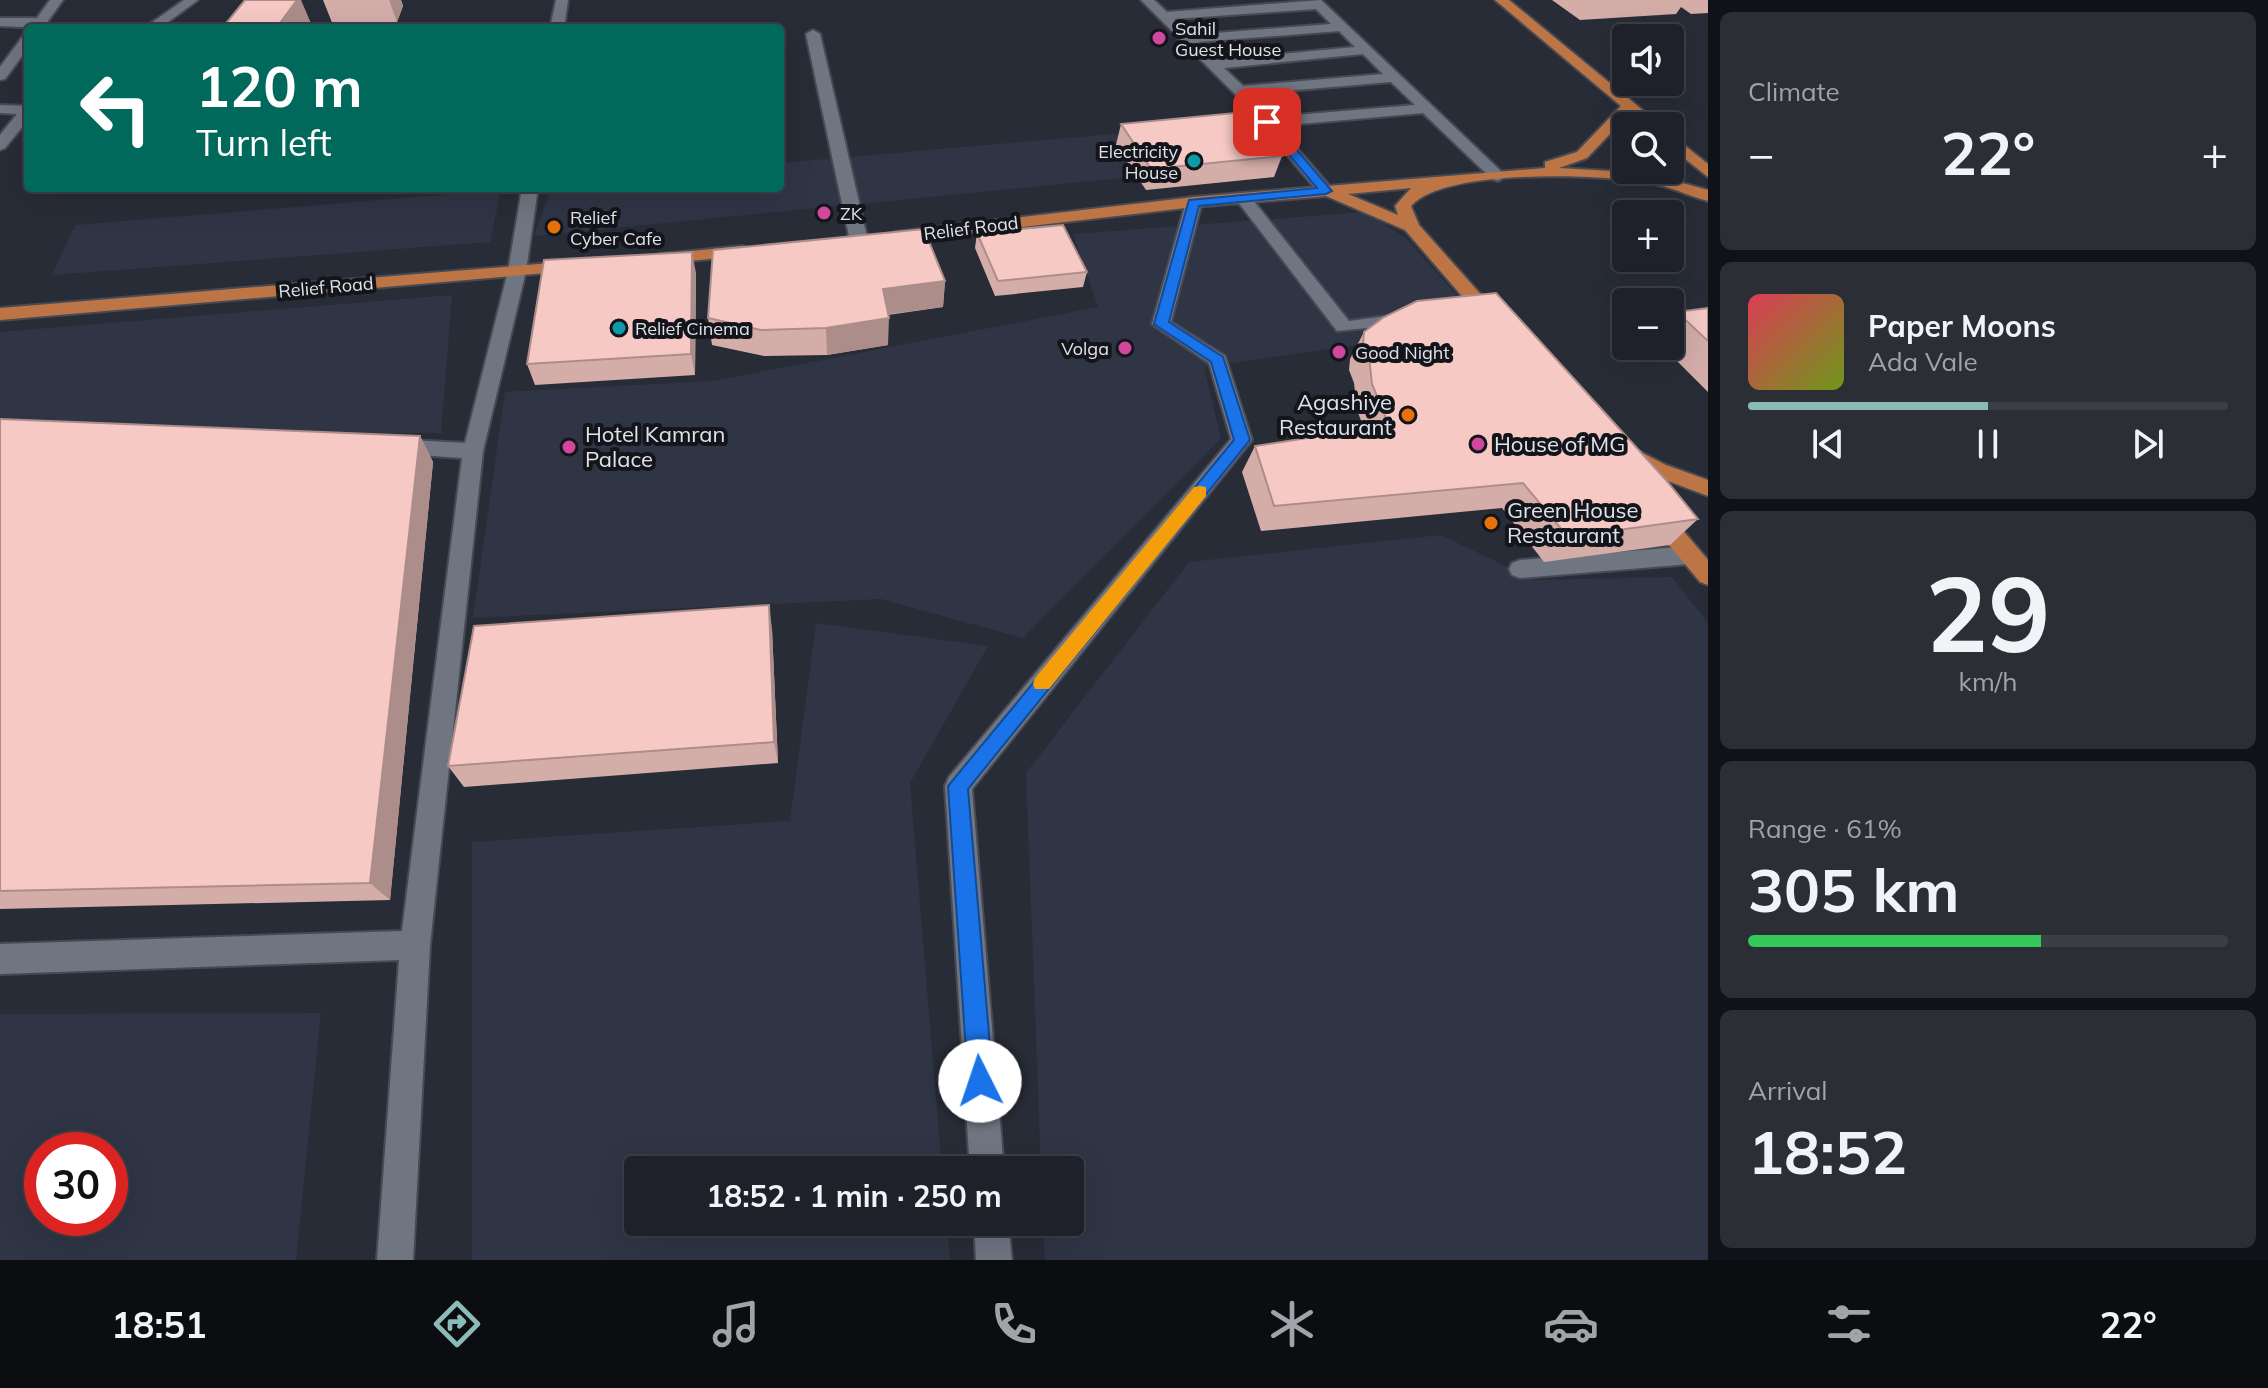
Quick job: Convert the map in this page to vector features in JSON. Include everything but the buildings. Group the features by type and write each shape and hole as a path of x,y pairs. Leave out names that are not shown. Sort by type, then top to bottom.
{"main road":[{"path":"1501,0 1638,112"},
{"path":"1498,176 1560,163 1582,155 1630,105"},
{"path":"1684,151 1708,172"},
{"path":"1503,332 1475,310 1411,226 1403,206 1409,194 1423,187 1464,179 1574,170 1640,177 1708,196"},
{"name":"Relief Road","path":"852,242 1194,202 1464,179"},
{"path":"1326,191 1411,226"},
{"path":"642,260 766,249"},
{"name":"Relief Road","path":"0,314 595,264"},
{"path":"1622,473 1608,447 1708,488"},
{"path":"1642,497 1708,576"}],"street":[{"path":"39,24 57,0"},
{"path":"157,24 192,0"},
{"path":"558,24 562,0"},
{"path":"1147,0 1240,91 1326,191"},
{"path":"1164,16 1317,3 1498,176"},
{"path":"0,22 25,24"},
{"path":"1187,39 1342,27"},
{"path":"813,34 852,242"},
{"path":"0,76 24,44"},
{"path":"1213,65 1367,50"},
{"path":"1240,91 1397,77"},
{"path":"1267,122 1428,108"},
{"path":"0,109 24,110"},
{"path":"0,145 24,115"},
{"path":"395,1260 415,945 473,451 517,271 529,192"},
{"path":"1243,198 1344,327 1421,317"},
{"path":"986,1156 958,786 1242,440 1218,360 1161,324 1194,202"},
{"path":"379,445 473,451"},
{"path":"1520,569 1690,555"},
{"path":"0,959 415,945"},
{"path":"992,1236 994,1260"}],"shaded area":[{"path":"1250,122 1285,162 534,236 550,192 784,192 784,163"},
{"path":"501,192 490,242 52,275 75,225"},
{"path":"1365,212 1406,238 1478,319 1370,343 1204,367 1221,439 1023,638 881,599 473,618 505,392 713,381 1098,307 1073,234"},
{"path":"452,295 441,433 0,433 0,332"},
{"path":"1441,535 1535,580 1672,577 1708,623 1708,1260 1045,1260 1044,1236 1084,1236 1084,1156 1040,1156 1026,773 1189,562"},
{"path":"816,623 988,646 910,783 941,1156 624,1156 624,1236 948,1236 950,1260 472,1260 472,842 790,821"},
{"path":"321,1013 296,1260 0,1260 0,1014"}],"slow traffic":[{"path":"1042,684 1200,491"}],"place":[{"name":"Sahil Guest House","path":"1159,38"},
{"name":"Electricity House","path":"1194,161"},
{"name":"ZK","path":"824,213"},
{"name":"Relief Cyber Cafe","path":"554,227"},
{"name":"Relief Cinema","path":"619,328"},
{"name":"Volga","path":"1125,348"},
{"name":"Good Night","path":"1339,352"},
{"name":"Agashiye Restaurant","path":"1408,415"},
{"name":"House of MG","path":"1478,444"},
{"name":"Hotel Kamran Palace","path":"569,447"},
{"name":"Green House Restaurant","path":"1491,523"}],"route":[{"path":"980,1081 958,786 1242,440 1218,360 1161,324 1194,202 1326,191 1267,122"}]}
